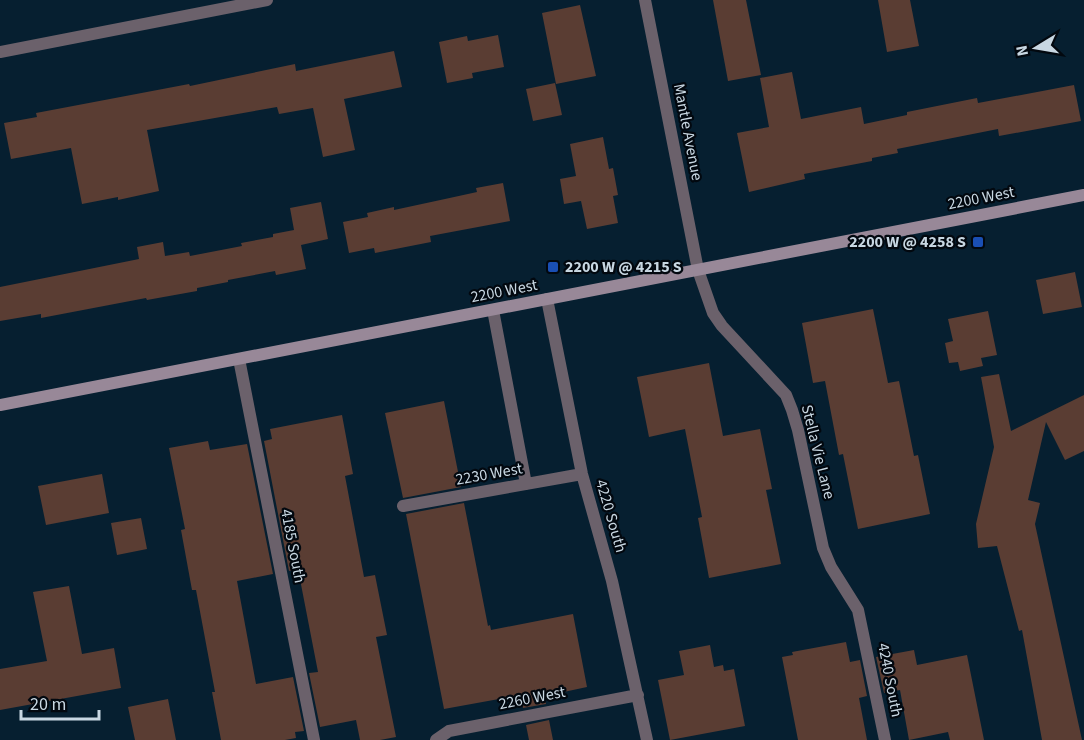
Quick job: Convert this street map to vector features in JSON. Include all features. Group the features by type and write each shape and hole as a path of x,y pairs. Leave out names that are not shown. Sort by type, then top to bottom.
{"street":[{"path":"0,52 267,0"},
{"name":"Mantle Avenue","path":"645,0 698,270"},
{"name":"2200 West","path":"0,405 1084,195"},
{"name":"Stella Vie Lane","path":"698,270 709,304 722,326 786,395 798,430 823,548 831,567 858,610 863,626"},
{"name":"4220 South","path":"548,299 582,474 612,581 647,740"},
{"path":"493,310 526,484"},
{"name":"4185 South","path":"238,359 314,740"},
{"name":"2230 West","path":"403,506 582,474"},
{"name":"4240 South","path":"863,626 885,740"},
{"name":"2260 West","path":"436,740 449,730 638,695"}],"building":[{"path":"713,0 746,0 761,75 728,81"},
{"path":"878,0 910,0 919,46 887,52"},
{"path":"580,5 596,76 556,84 542,13"},
{"path":"498,35 504,67 472,73 473,78 447,83 439,42 467,36 468,41"},
{"path":"394,51 402,87 344,99 355,150 323,157 313,108 279,114 277,107 147,130 159,191 118,200 118,197 82,204 71,148 11,159 4,123 37,117 36,113 189,84 190,86 295,64 296,71"},
{"path":"792,72 801,119 861,107 864,124 907,115 907,112 977,98 978,103 1074,85 1081,121 999,136 998,129 897,149 898,153 872,158 872,161 804,174 805,179 749,192 737,133 769,127 760,78"},
{"path":"555,83 562,115 533,121 526,89"},
{"path":"603,137 609,169 613,168 618,195 613,196 618,223 587,229 581,201 564,204 560,179 576,176 570,144"},
{"path":"503,183 510,221 430,236 431,242 375,253 374,248 349,253 343,222 368,217 367,213 394,207 394,210 477,192 476,188"},
{"path":"321,202 328,239 301,245 306,269 276,275 275,271 228,280 228,282 197,288 197,291 147,300 146,298 41,318 41,314 0,321 0,287 139,259 137,247 163,242 165,256 189,252 190,256 242,246 241,243 294,230 290,208"},
{"path":"1075,272 1082,307 1043,314 1036,280"},
{"path":"873,309 888,383 899,381 914,456 918,455 930,514 858,529 843,454 839,455 825,381 813,383 802,323"},
{"path":"988,311 997,355 981,358 983,366 960,371 958,362 949,363 945,343 953,341 948,319"},
{"path":"709,363 723,436 760,429 772,489 766,490 781,564 709,578 698,518 702,517 685,429 649,437 637,377"},
{"path":"999,374 1011,431 1084,395 1084,451 1065,460 1046,422 1028,500 1040,503 1035,524 1082,740 1042,740 1022,630 1019,631 997,546 978,548 976,524 994,447 981,377"},
{"path":"444,401 461,487 403,498 385,413"},
{"path":"342,415 353,474 345,476 364,577 375,575 387,635 376,637 396,737 380,740 360,740 356,720 320,727 309,673 318,672 298,569 289,571 264,441 272,439 270,429"},
{"path":"208,441 210,450 247,444 273,574 237,581 256,684 293,677 304,731 295,732 296,738 221,740 212,692 215,692 196,590 192,590 181,530 185,529 169,448"},
{"path":"102,474 109,513 46,525 38,486"},
{"path":"464,503 488,626 490,625 491,630 573,614 587,687 545,696 546,704 523,708 521,695 444,709 406,514"},
{"path":"141,518 147,549 117,555 111,523"},
{"path":"69,586 82,654 114,648 121,688 0,710 0,669 47,661 33,592"},
{"path":"846,642 850,662 860,660 867,696 859,698 867,740 798,740 782,657 793,655 792,652"},
{"path":"710,645 714,667 723,665 724,671 734,669 745,726 670,740 658,680 684,675 679,651"},
{"path":"914,650 917,665 967,655 984,740 950,740 948,732 909,740 900,690 884,693 876,657"},
{"path":"168,699 176,740 135,740 128,707"},
{"path":"549,720 553,740 529,740 526,725"}],"place":[{"name":"2200 W @ 4258 S","path":"978,242"},
{"name":"2200 W @ 4215 S","path":"553,267"}]}
